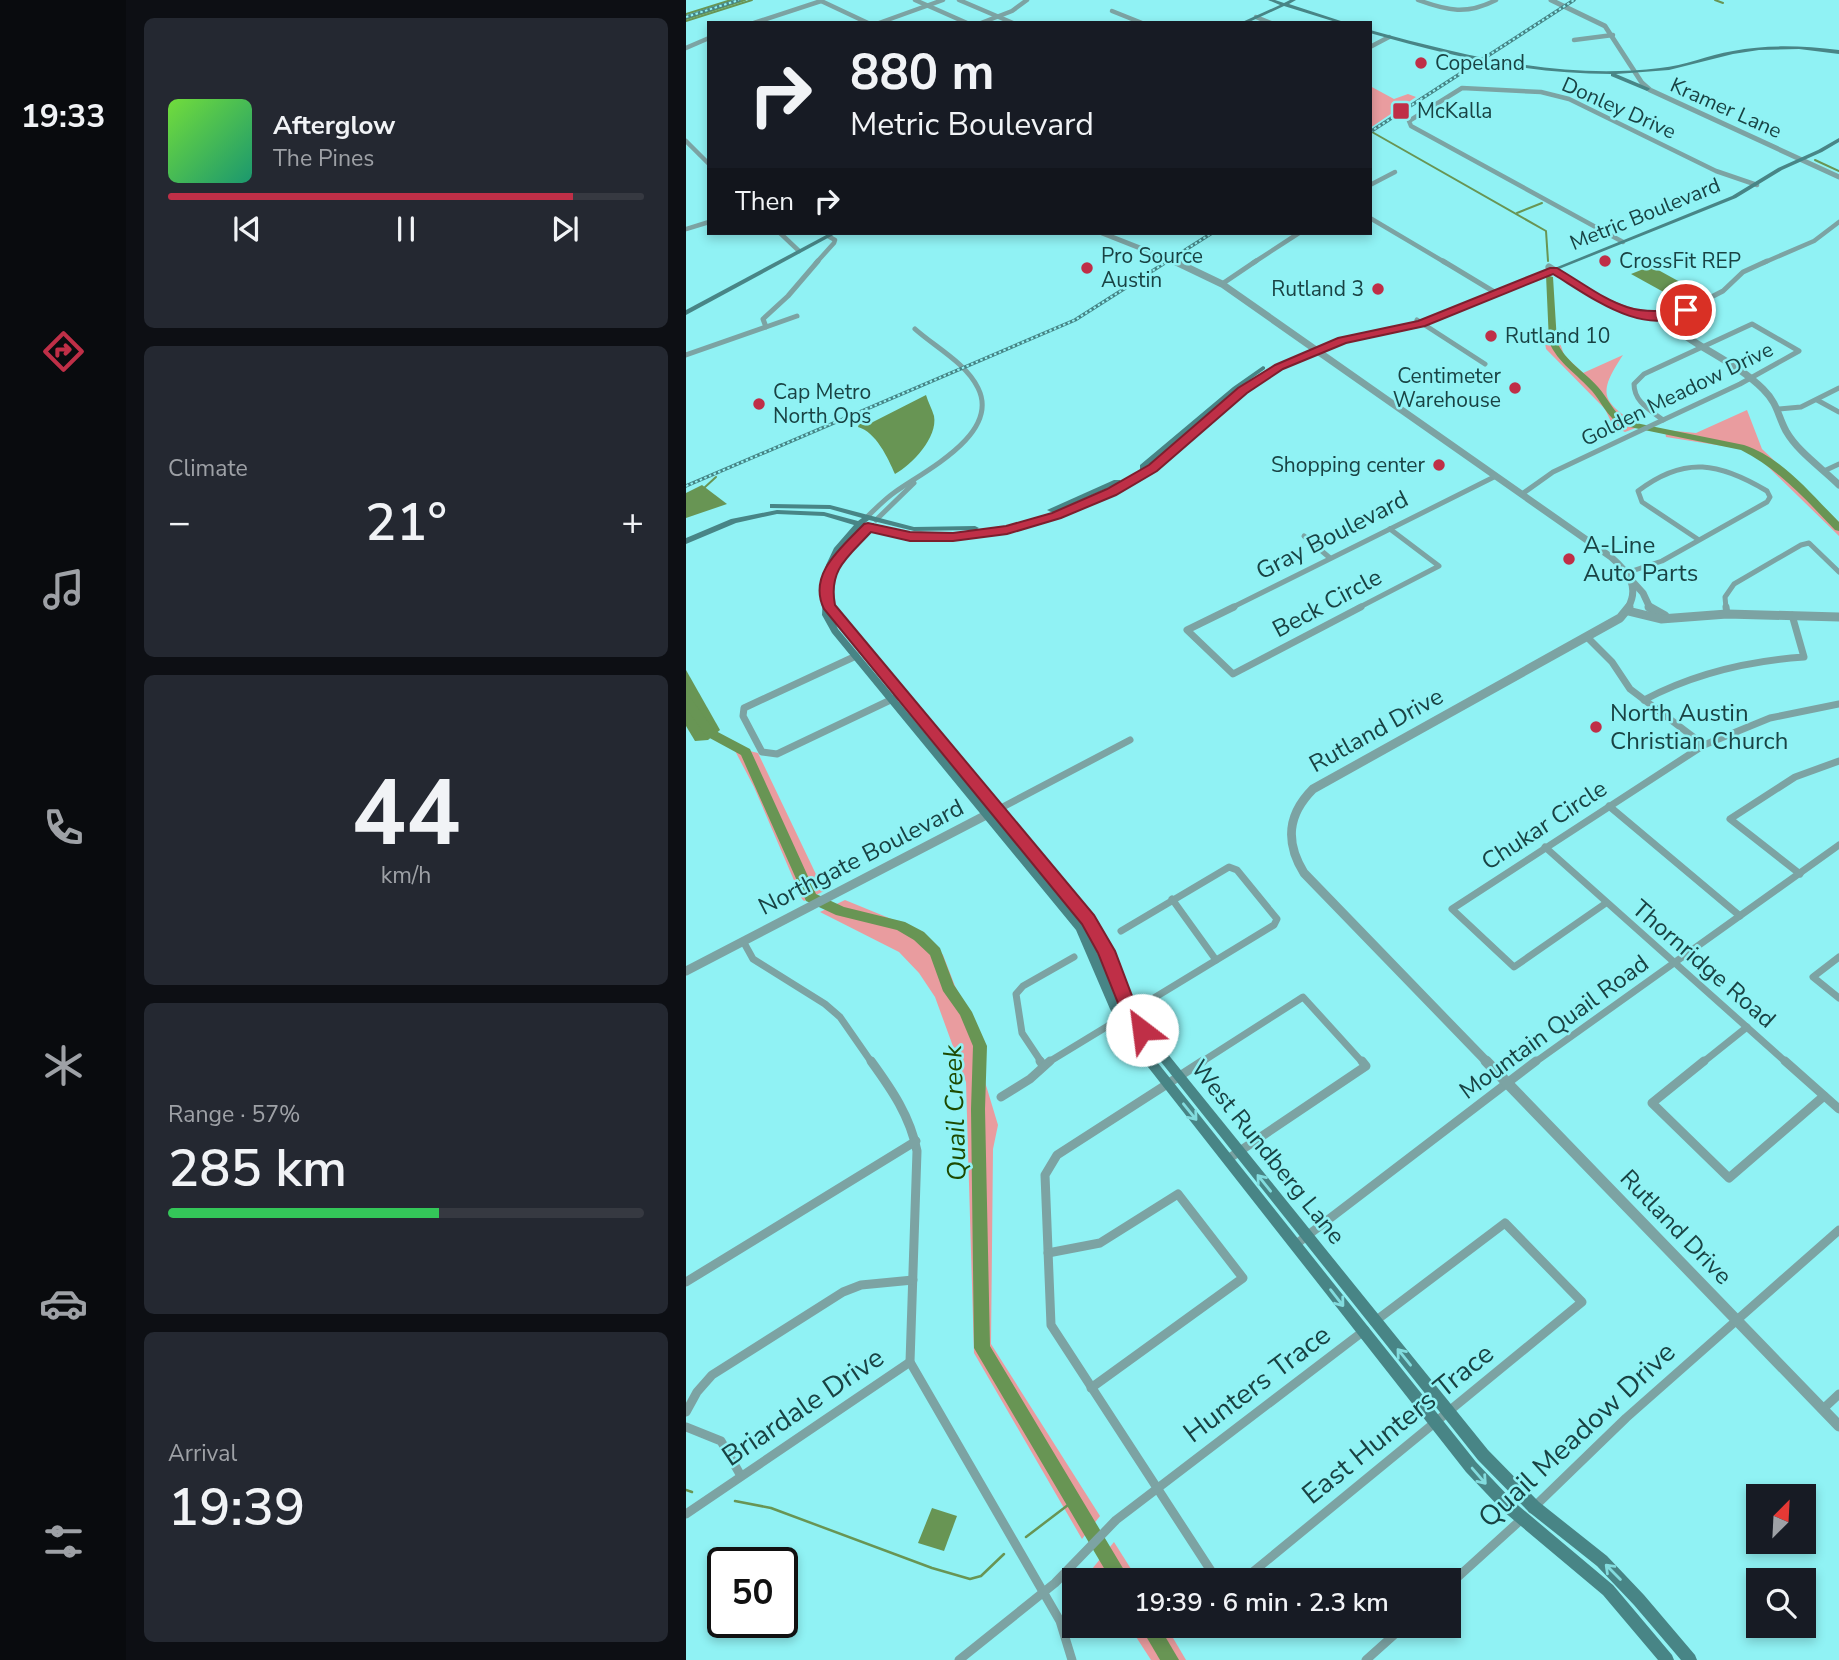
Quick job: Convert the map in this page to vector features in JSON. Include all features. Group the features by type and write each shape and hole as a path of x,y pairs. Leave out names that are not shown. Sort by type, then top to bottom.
{"main road":[{"path":"1247,21 1293,0"},
{"path":"1267,1 1338,21"},
{"path":"1282,5 1327,21"},
{"path":"1372,34 1450,54 1532,69 1613,75 1670,69 1748,49 1797,49 1839,54"},
{"path":"1532,69 1635,73"},
{"path":"1613,75 1647,89"},
{"name":"Metric Boulevard","path":"686,541 753,513 824,514 910,536 943,538 1020,523 1145,470 1268,366 1349,334 1402,327 1494,292 1754,184 1839,134"},
{"name":"Metric Boulevard","path":"1798,158 1839,140"},
{"path":"686,313 829,235"},
{"name":"Metric Boulevard","path":"686,534 719,519 789,505 820,506 902,527 943,530 1020,523"},
{"path":"859,524 867,517"},
{"path":"830,568 876,520"},
{"name":"West Rundberg Lane","path":"859,524 830,558 834,560 826,593 829,606 826,615 1102,943 1124,1016 1228,1159 1375,1321 1483,1455 1534,1507 1602,1561 1690,1660"},
{"name":"West Rundberg Lane","path":"847,638 856,656 896,698"},
{"name":"West Rundberg Lane","path":"1173,1081 1239,1152 1363,1331 1493,1491 1594,1577 1667,1660"},
{"path":"1628,1613 1639,1600"}],"street":[{"path":"915,0 963,21"},
{"path":"884,21 943,0"},
{"path":"960,0 1008,21"},
{"path":"987,21 1027,0"},
{"path":"1418,0 1457,13 1476,12 1496,0"},
{"name":"Kramer Lane","path":"1551,0 1597,20 1613,35 1647,89 1839,177"},
{"path":"760,21 820,1 864,21"},
{"path":"1112,11 1137,21"},
{"path":"1256,17 1265,21"},
{"path":"1574,40 1613,35"},
{"path":"1372,46 1387,38"},
{"path":"687,47 707,39"},
{"name":"Donley Drive","path":"1620,240 1409,124 1412,119 1462,88 1531,91 1563,97 1716,171 1754,184"},
{"path":"686,141 707,162"},
{"path":"1372,184 1395,172"},
{"path":"1372,219 1494,292"},
{"path":"1551,268 1625,311 1645,316 1662,316 1692,307 1723,291 1742,272 1821,237 1839,222"},
{"path":"686,229 707,223"},
{"path":"782,235 799,251"},
{"path":"746,333 788,296 834,243 832,235"},
{"path":"1107,235 1190,268 1222,284 1522,494 1629,572 1634,595 1628,611 1654,619 1727,614 1839,617"},
{"path":"1222,284 1296,235"},
{"path":"687,354 797,316"},
{"path":"1662,316 1675,330 1753,379 1779,409 1785,429 1794,442 1839,485"},
{"path":"763,319 766,327"},
{"path":"1419,322 1485,364"},
{"name":"Golden Meadow Drive","path":"1522,494 1555,471 1753,379 1800,351 1752,324 1703,346"},
{"path":"876,520 969,435 979,420 983,404 980,391 973,380 915,329"},
{"path":"1665,421 1643,405 1633,391 1634,384 1644,374 1703,346"},
{"path":"1779,409 1801,407 1839,388"},
{"path":"1817,400 1839,412"},
{"path":"1824,471 1839,464"},
{"path":"1629,572 1662,561 1767,502 1770,497 1767,491 1740,474 1721,467 1703,465 1683,467 1638,491 1642,502 1699,540"},
{"name":"Gray Boulevard","path":"1187,630 1496,476"},
{"path":"867,517 898,489 917,480"},
{"name":"Beck Circle","path":"1187,630 1233,674 1439,566 1389,528"},
{"path":"1304,536 1330,558"},
{"path":"1727,614 1724,597 1734,584 1801,545 1809,544 1816,548 1839,572"},
{"path":"1633,582 1643,593 1651,610 1674,617"},
{"name":"Rutland Drive","path":"1628,611 1587,637 1321,784 1300,803 1289,829 1292,854 1304,873 1839,1426"},
{"path":"1644,700 1669,686 1712,670 1747,662 1804,657 1792,615"},
{"path":"1587,637 1612,662 1630,689 1704,745"},
{"path":"856,656 744,708 743,716 762,752 767,755 777,754 896,698"},
{"name":"Chukar Circle","path":"1606,903 1514,967 1452,909 1704,745 1770,717 1839,704"},
{"name":"Northgate Boulevard","path":"686,971 1130,740"},
{"path":"1800,874 1730,819 1796,777 1839,761"},
{"path":"1609,806 1740,916"},
{"name":"Mountain Quail Road","path":"1301,1240 1507,1082 1839,845"},
{"name":"Thornridge Road","path":"1545,847 1839,1109"},
{"path":"1001,1097 1030,1079 1043,1065 1274,925 1277,920 1275,914 1237,870 1231,867 1121,931"},
{"path":"1172,899 1216,960"},
{"path":"743,942 753,958 825,1004 848,1026 898,1099 916,1141 910,1362 1060,1621 1072,1660"},
{"path":"1043,1065 1022,1033 1016,994 1023,986 1074,957"},
{"path":"1839,957 1814,976 1839,998"},
{"path":"1209,1568 1051,1325 1045,1175 1050,1162 1057,1155 1303,997 1366,1066 1228,1159"},
{"path":"1747,1027 1652,1103 1729,1178 1824,1096"},
{"path":"686,1282 916,1141"},
{"path":"1048,1252 1100,1243 1178,1194 1242,1278 1091,1388"},
{"name":"Hunters Trace","path":"959,1660 1044,1592 1082,1558 1106,1529 1505,1223 1582,1302"},
{"name":"Quail Meadow Drive","path":"1461,1574 1626,1418 1839,1230"},
{"path":"686,1412 697,1392 712,1375 837,1295 861,1286 913,1280"},
{"name":"East Hunters Trace","path":"1258,1568 1582,1302"},
{"name":"Briardale Drive","path":"686,1514 910,1362"},
{"path":"1823,1409 1839,1394"},
{"path":"686,1427 721,1441 741,1476"},
{"path":"1366,1660 1391,1638"}],"shaded area":[{"path":"1372,87 1394,99 1408,94 1416,97 1372,127"},
{"path":"1651,266 1700,293 1678,300 1631,274"},
{"path":"1559,340 1564,355 1583,373 1623,355 1609,379 1607,396 1618,410 1641,426 1625,432 1613,426 1605,409 1546,349 1545,343"},
{"path":"926,395 934,416 932,433 916,457 895,474 881,446 870,434 858,427 859,424 869,424"},
{"path":"1747,410 1762,449 1839,522 1839,536 1757,456 1742,449 1666,437 1665,430 1696,433"},
{"path":"702,485 727,504 686,518 686,493"},
{"path":"686,670 720,730 708,740 695,741 686,726"},
{"path":"733,747 758,753 824,891 804,901 802,899 754,787"},
{"path":"845,900 923,932 943,955 955,986 982,1038 985,1082 998,1125 993,1149 991,1344 1100,1516 1082,1539 974,1353 966,1082 935,997 919,973 899,952 820,912"},
{"path":"932,1508 957,1516 944,1551 918,1543"},
{"path":"1114,1542 1130,1568 1093,1568"},
{"path":"1137,1638 1173,1638 1186,1660 1151,1660"}],"waterway":[{"path":"686,14 731,0"},
{"path":"686,19 745,0"},
{"path":"686,21 752,0"},
{"path":"1715,0 1723,3"},
{"path":"1372,132 1546,231 1548,261"},
{"path":"1815,160 1839,171"},
{"path":"1517,213 1542,203"},
{"path":"1549,277 1553,342 1561,357 1592,386 1615,417 1623,423 1744,448 1771,463 1795,483 1839,528"},
{"name":"Quail Creek","path":"704,488 716,477"},
{"name":"Quail Creek","path":"686,700 710,733 746,752 811,897 841,911 900,926 919,936 935,952 948,987 965,1012 980,1046 978,1109 982,1348 1114,1568"},
{"path":"686,1490 692,1492"},
{"path":"735,1501 771,1508 932,1568 970,1579 981,1576 1004,1554"},
{"path":"1026,1537 1068,1505 1075,1505"},
{"name":"Quail Creek","path":"1156,1638 1170,1660"}],"railway":[{"path":"686,17 739,0"},
{"path":"1372,131 1574,0"},
{"path":"686,486 1075,320 1209,235"}],"place":[{"name":"Copeland","path":"1421,63"},
{"name":"McKalla","path":"1401,111"},
{"name":"CrossFit REP","path":"1605,261"},
{"name":"Pro Source Austin","path":"1087,268"},
{"name":"Rutland 3","path":"1378,289"},
{"name":"Rutland 10","path":"1491,336"},
{"name":"Centimeter Warehouse","path":"1515,388"},
{"name":"Cap Metro North Ops","path":"759,404"},
{"name":"Shopping center","path":"1439,465"},
{"name":"A-Line Auto Parts","path":"1569,559"},
{"name":"North Austin Christian Church","path":"1596,727"}],"route":[{"path":"1142,1030 1130,1013 1106,951 1088,920 829,606 826,593 830,568 868,527 910,536 953,537 1007,530 1056,516 1111,492 1153,468 1242,391 1279,367 1342,340 1421,324 1554,270 1615,307 1636,315 1654,317 1686,310"}]}
